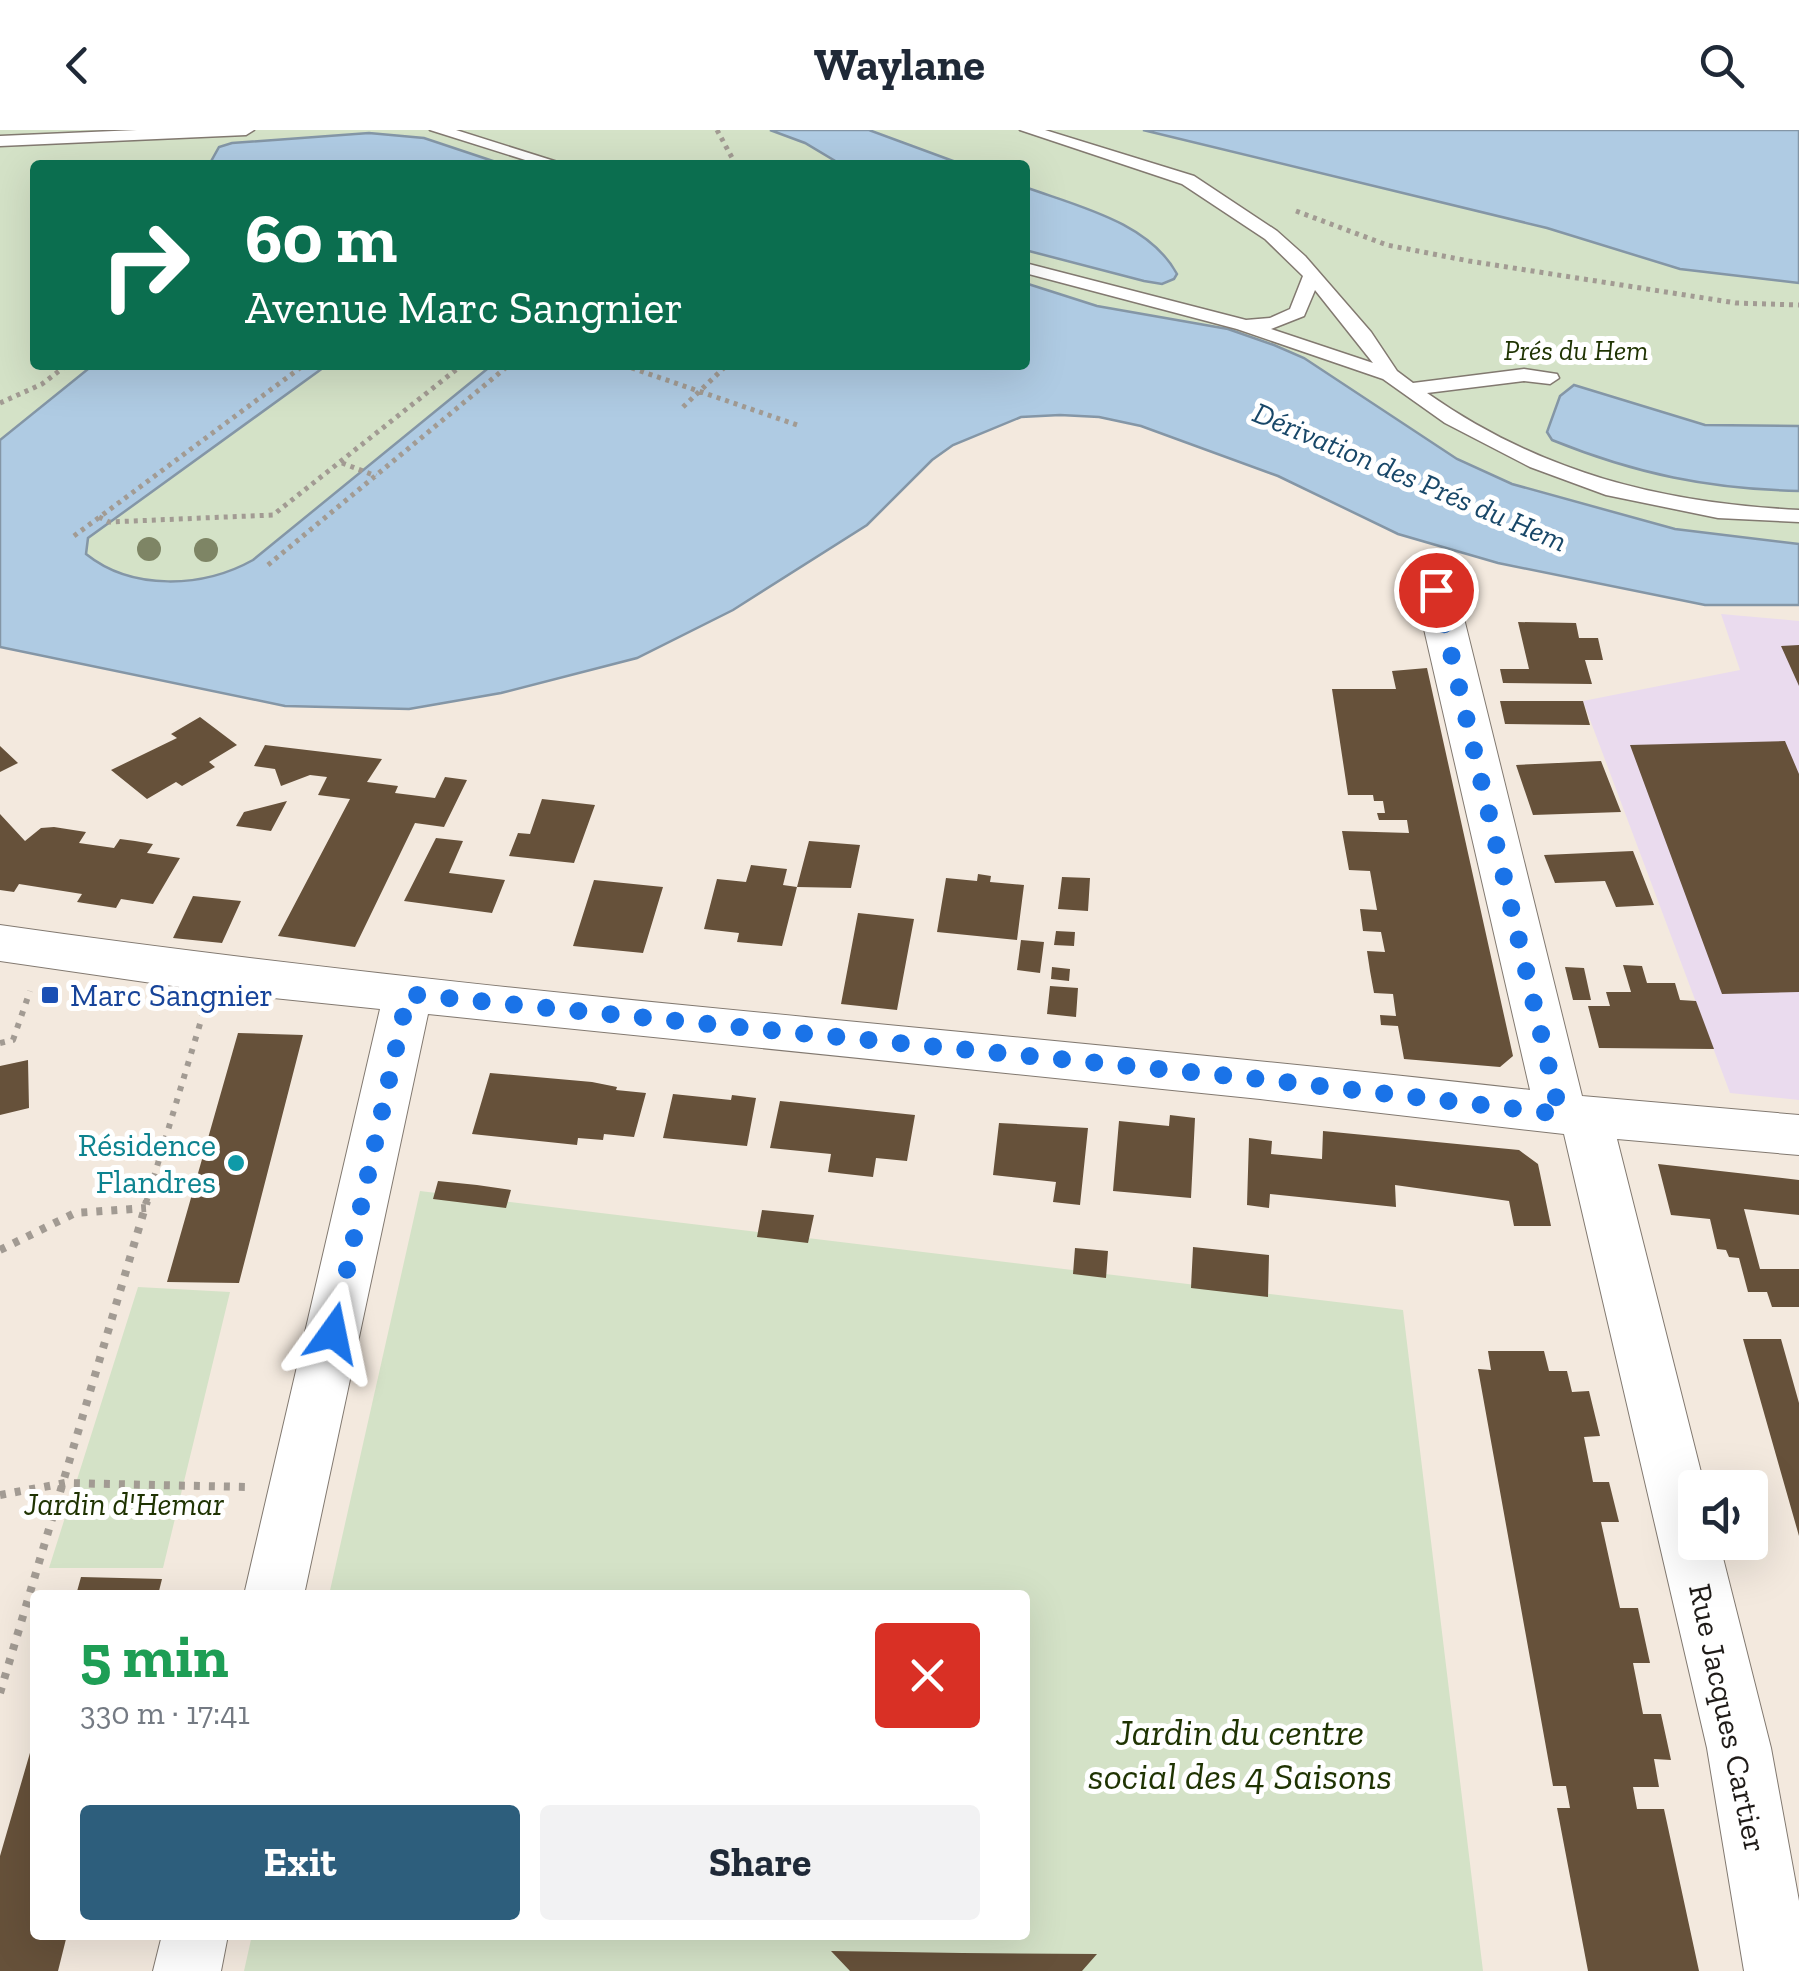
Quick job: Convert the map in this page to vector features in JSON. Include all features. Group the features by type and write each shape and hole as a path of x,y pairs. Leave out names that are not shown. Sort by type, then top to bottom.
{"street":[{"name":"Rue Jacques Cartier","path":"1436,590 1782,1898 1778,1971"},
{"path":"13,958 214,974 1260,1079 1573,1116 1799,1135"},
{"path":"275,1590 408,994"},
{"path":"187,1971 194,1940"}],"lane":[{"path":"0,141 246,130"},
{"path":"438,130 541,160"},
{"path":"1028,130 1188,180 1271,235 1300,260 1365,336 1390,375"},
{"path":"1030,269 1242,325 1390,375 1452,420 1537,463 1613,492 1718,512 1799,516"},
{"path":"1242,325 1273,323 1298,312 1311,277"},
{"path":"1410,388 1524,375 1550,378"}],"path":[{"path":"717,130 733,160"},
{"path":"1287,208 1386,245 1469,262 1736,303 1799,305"},
{"path":"0,404 42,384 60,370"},
{"path":"74,536 297,370"},
{"path":"98,517 109,522 273,515 456,370"},
{"path":"268,565 504,370"},
{"path":"639,370 800,426"},
{"path":"683,407 721,370"},
{"path":"341,463 376,476"},
{"path":"0,1043 13,1040 13,958"},
{"path":"32,1590 214,974"},
{"path":"0,1250 75,1212 146,1208"},
{"path":"0,1496 65,1482 299,1488"},
{"path":"0,1693 30,1596"}],"shaded area":[{"path":"1721,614 1799,621 1799,1100 1730,1093 1583,701 1740,670"}],"green space":[{"name":"Prés du Hem","path":"0,130 1799,130 1799,605 1254,460 1119,412 1044,406 0,639"},
{"name":"Jardin du centre social des 4 Saisons","path":"420,1191 1403,1310 1483,1971 244,1971 251,1940 1030,1940 1030,1590 330,1590"},
{"name":"Jardin d'Hemar","path":"138,1287 230,1292 163,1568 49,1568"}],"water":[{"path":"770,130 869,130 950,160 834,160 805,143"},
{"path":"1143,130 1799,130 1799,283 1680,269 1547,228"},
{"path":"369,133 424,138 490,160 212,160 219,147"},
{"path":"1030,189 1110,218 1149,241 1177,274 1162,284 1030,251"},
{"name":"Dérivation des Prés du Hem","path":"1030,285 1097,306 1228,329 1274,345 1304,358 1457,459 1512,484 1675,529 1799,544 1799,605 1705,605 1498,563 1398,534 1278,476 1141,426 1099,417 1021,417 953,445 932,460 867,525 733,610 637,658 501,693 409,709 285,706 0,647 0,440 87,370 320,370 88,538 86,554 124,574 168,581 212,576 253,560 486,370 1030,370"},
{"path":"1574,385 1705,425 1799,426 1799,491 1673,478 1552,440 1547,432 1560,396"}],"building":[{"path":"1518,622 1576,623 1579,638 1598,638 1603,660 1585,660 1592,684 1503,683 1500,669 1529,669"},
{"path":"1799,645 1799,686 1781,646"},
{"path":"1427,668 1513,1056 1500,1067 1404,1059 1398,1026 1381,1025 1380,1015 1396,1016 1393,994 1374,993 1370,971 1367,951 1385,952 1381,932 1363,931 1360,909 1377,910 1370,871 1349,870 1342,831 1409,833 1407,820 1379,820 1377,813 1385,813 1383,801 1374,801 1373,795 1348,795 1332,689 1396,689 1392,671"},
{"path":"1500,701 1583,701 1590,725 1505,724"},
{"path":"200,717 237,745 209,762 215,767 182,786 176,782 147,799 111,770 177,738 171,734"},
{"path":"1785,741 1799,774 1799,992 1722,994 1630,745"},
{"path":"265,745 382,759 367,782 398,786 395,793 435,798 445,777 467,780 444,827 415,823 355,947 278,936 350,799 318,795 327,777 310,775 281,786 275,769 254,766"},
{"path":"0,746 18,763 0,772"},
{"path":"1601,761 1621,812 1533,815 1516,765"},
{"path":"542,799 595,805 574,863 509,856 518,833 530,834"},
{"path":"287,801 271,831 236,826 244,812"},
{"path":"0,814 25,841 41,828 54,827 86,832 79,843 114,848 120,839 135,841 153,844 147,853 180,858 153,904 121,899 116,908 77,902 82,894 19,884 14,892 0,890"},
{"path":"436,838 463,841 449,873 505,880 492,913 404,901"},
{"path":"809,841 860,845 851,888 797,887"},
{"path":"1633,851 1654,905 1616,907 1605,881 1555,883 1544,855"},
{"path":"751,865 787,869 783,885 797,887 782,946 737,942 739,933 704,929 717,879 746,882"},
{"path":"978,874 991,876 990,882 1024,885 1017,940 937,932 946,878 977,881"},
{"path":"1062,877 1090,878 1088,911 1058,909"},
{"path":"594,880 663,887 643,953 573,946"},
{"path":"193,896 241,901 222,943 173,938"},
{"path":"858,913 914,919 897,1010 841,1004"},
{"path":"1056,931 1075,932 1074,946 1054,945"},
{"path":"1021,940 1044,942 1040,973 1017,970"},
{"path":"1623,965 1642,966 1647,983 1675,983 1680,1000 1696,1001 1714,1049 1599,1048 1588,1006 1610,1006 1606,992 1631,992"},
{"path":"1052,967 1070,969 1069,981 1051,979"},
{"path":"1565,967 1584,968 1591,1000 1573,1000"},
{"path":"1050,986 1078,988 1076,1017 1047,1014"},
{"name":"Résidence Flandres","path":"238,1033 303,1035 239,1283 167,1282"},
{"path":"28,1060 29,1108 0,1115 0,1066"},
{"path":"490,1073 592,1082 617,1087 616,1090 646,1093 634,1137 604,1134 603,1140 578,1138 577,1145 472,1134"},
{"path":"673,1094 731,1100 732,1095 756,1098 747,1146 663,1138"},
{"path":"780,1101 915,1115 907,1161 876,1158 873,1177 828,1172 831,1154 770,1148"},
{"path":"1170,1115 1195,1118 1191,1198 1113,1191 1119,1121 1169,1126"},
{"path":"999,1123 1088,1128 1080,1205 1053,1202 1056,1182 993,1175"},
{"path":"1323,1131 1519,1150 1538,1164 1551,1226 1514,1226 1509,1201 1395,1185 1396,1207 1270,1194 1269,1208 1247,1205 1249,1138 1272,1141 1271,1154 1322,1159"},
{"path":"1658,1164 1799,1180 1799,1215 1744,1209 1760,1269 1799,1269 1799,1307 1772,1307 1767,1292 1748,1292 1739,1258 1717,1249 1710,1219 1671,1215"},
{"path":"438,1181 511,1190 506,1208 433,1199"},
{"path":"762,1210 814,1215 808,1243 757,1237"},
{"path":"1193,1247 1269,1255 1268,1297 1191,1288"},
{"path":"1075,1248 1108,1251 1106,1278 1073,1274"},
{"path":"1743,1339 1781,1339 1799,1403 1799,1536"},
{"path":"1488,1351 1544,1351 1549,1371 1567,1371 1572,1392 1589,1391 1600,1436 1584,1437 1593,1482 1609,1482 1619,1522 1601,1522 1620,1608 1638,1608 1650,1663 1633,1663 1643,1714 1661,1714 1671,1760 1654,1759 1659,1787 1633,1787 1637,1809 1664,1809 1699,1971 1588,1971 1557,1808 1570,1808 1566,1786 1553,1786 1478,1369 1491,1370"},
{"path":"81,1577 162,1579 159,1590 77,1590"},
{"path":"30,1753 30,1940 66,1940 58,1971 0,1971 0,1856"},
{"path":"831,1951 1097,1954 1082,1971 850,1971"}],"place":[{"name":"Marc Sangnier","path":"50,995"},
{"name":"Résidence Flandres","path":"236,1163"}],"route":[{"path":"333,1333 408,994 1260,1079 1560,1114 1436,590"}]}
